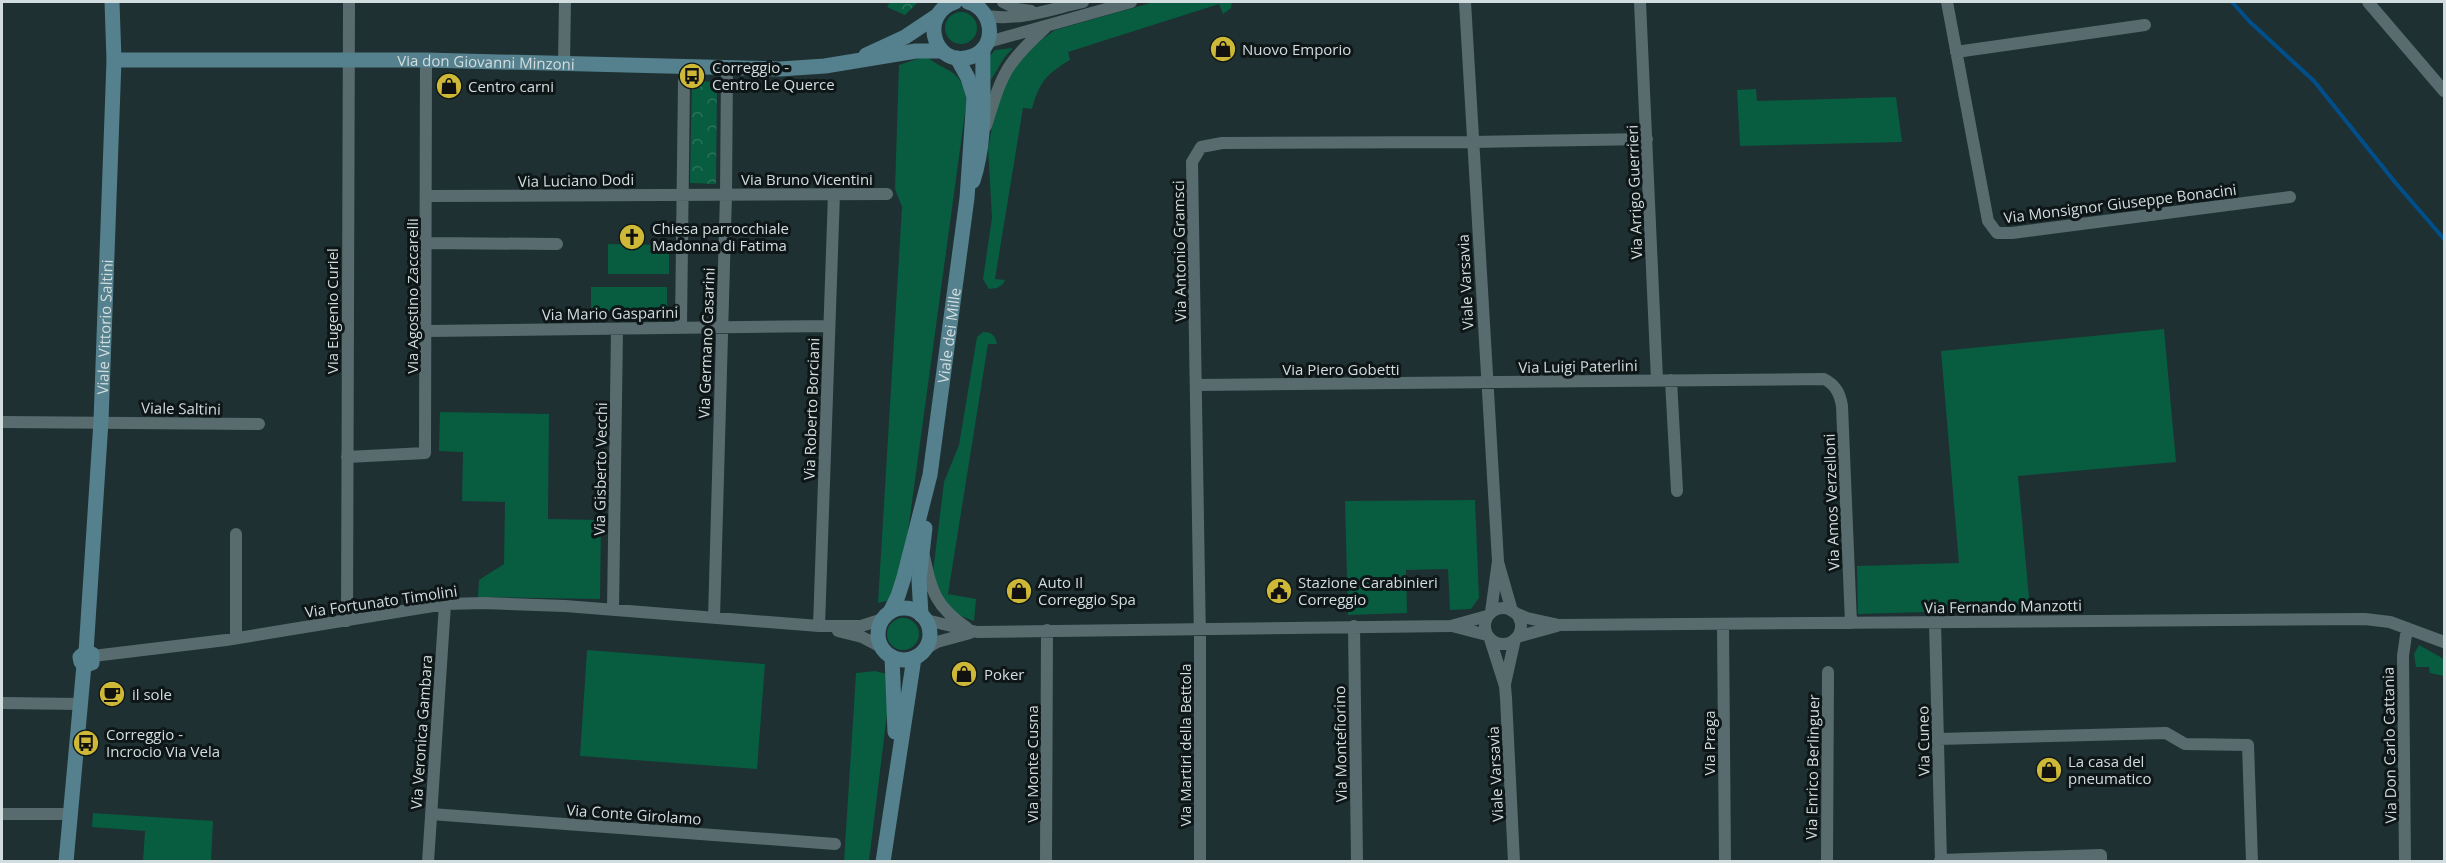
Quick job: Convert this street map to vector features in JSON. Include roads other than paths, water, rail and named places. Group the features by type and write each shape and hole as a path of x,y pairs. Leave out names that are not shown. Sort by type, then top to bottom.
{"street":[{"name":"Viale Vittorio Saltini","path":"66,861 79,704 88,657 101,421 114,60 112,2"},
{"name":"Via Eugenio Curiel","path":"347,621 349,2"},
{"path":"564,62 565,2"},
{"path":"955,2 940,9 933,35 942,51 957,58 966,58 985,46 1047,26 1131,2"},
{"path":"968,2 1007,19 1083,2"},
{"path":"1003,2 1025,11 1042,12"},
{"name":"Viale Varsavia","path":"1465,2 1498,561 1485,626 1504,686 1514,861"},
{"name":"Via Arrigo Guerrieri","path":"1640,2 1657,380"},
{"name":"Via Monsignor Giuseppe Bonacini","path":"1947,2 1988,221 1997,233 2012,233 2290,197"},
{"path":"2368,2 2445,91"},
{"name":"Via don Giovanni Minzoni","path":"858,59 904,37 940,9"},
{"name":"Viale dei Mille","path":"967,198 978,164 981,144 985,46 990,33 983,9"},
{"path":"1956,52 2145,25"},
{"name":"Viale dei Mille","path":"981,144 1003,73 1025,46 1047,26"},
{"name":"Via don Giovanni Minzoni","path":"114,60 426,60 802,68 916,51 942,51"},
{"name":"Viale dei Mille","path":"896,766 887,652 878,633 898,596 930,475 967,198 974,97 968,78 957,58"},
{"name":"Via Agostino Zaccarelli","path":"347,457 425,453 426,60"},
{"name":"Via Germano Casarini","path":"714,618 726,194 727,68"},
{"path":"681,326 684,81"},
{"name":"Via Antonio Gramsci","path":"1200,629 1192,162 1201,147 1222,142 1647,140"},
{"name":"Via Luciano Dodi","path":"427,196 726,194"},
{"name":"Via Bruno Vicentini","path":"726,194 887,194"},
{"name":"Via Roberto Borciani","path":"819,626 834,194"},
{"path":"427,243 557,244"},
{"name":"Via Mario Gasparini","path":"427,331 681,326 829,326"},
{"name":"Via Gisberto Vecchi","path":"613,610 617,329"},
{"name":"Via Luigi Paterlini","path":"1486,383 1814,378 1832,383"},
{"path":"1671,380 1677,491"},
{"name":"Via Piero Gobetti","path":"1197,385 1486,383"},
{"name":"Via Amos Verzelloni","path":"1832,383 1842,406 1851,623"},
{"name":"Viale Saltini","path":"2,422 259,424"},
{"name":"Viale dei Mille","path":"883,861 896,766 919,654 930,636 919,601 922,550 931,490 930,475"},
{"path":"236,534 236,638"},
{"path":"922,550 930,587 939,605 951,617 973,632"},
{"name":"Viale Varsavia","path":"1498,561 1521,627 1504,686"},
{"name":"Via Fortunato Timolini","path":"88,657 236,638 445,604 524,603 819,626 861,626 886,616"},
{"name":"Via Veronica Gambara","path":"428,861 445,604"},
{"path":"886,616 906,608 924,618 973,632"},
{"path":"1451,626 1489,614 1500,608 1514,612"},
{"name":"Via Fernando Manzotti","path":"1514,612 1559,625 2365,619 2390,622 2445,642"},
{"name":"Via Cuneo","path":"1935,622 1941,861 2101,855 2101,861"},
{"name":"Via Fernando Manzotti","path":"1516,638 1559,625"},
{"name":"Via Praga","path":"1723,625 1725,861"},
{"name":"Via Fortunato Timolini","path":"819,626 862,637 887,652"},
{"name":"Via Montefiorino","path":"1354,626 1357,861"},
{"path":"887,652 899,660 919,654 937,642 973,632 1047,630 1451,626 1488,637 1500,644 1516,638"},
{"name":"Via Don Carlo Cattania","path":"2405,861 2403,656 2407,628"},
{"name":"Via Martiri della Bettola","path":"1200,629 1200,861"},
{"name":"Via Monte Cusna","path":"1046,861 1047,630"},
{"name":"Via Enrico Berlinguer","path":"1827,861 1828,672"},
{"path":"2,703 79,704"},
{"path":"1938,739 2166,733 2185,744 2248,745 2253,861"},
{"path":"2,814 70,814"},
{"name":"Via Conte Girolamo","path":"431,814 835,844"}],"waterway":[{"path":"2232,2 2250,22 2314,81 2444,239"}],"place":[{"name":"Nuovo Emporio","path":"1223,49"},
{"name":"Correggio - Centro Le Querce","path":"692,76"},
{"name":"Centro carni","path":"449,86"},
{"name":"Chiesa parrocchiale Madonna di Fatima","path":"632,237"},
{"name":"Auto Il Correggio Spa","path":"1019,591"},
{"name":"Stazione Carabinieri Correggio","path":"1279,591"},
{"name":"Poker","path":"964,674"},
{"name":"il sole","path":"112,694"},
{"name":"Correggio - Incrocio Via Vela","path":"86,743"},
{"name":"La casa del pneumatico","path":"2049,770"}]}
